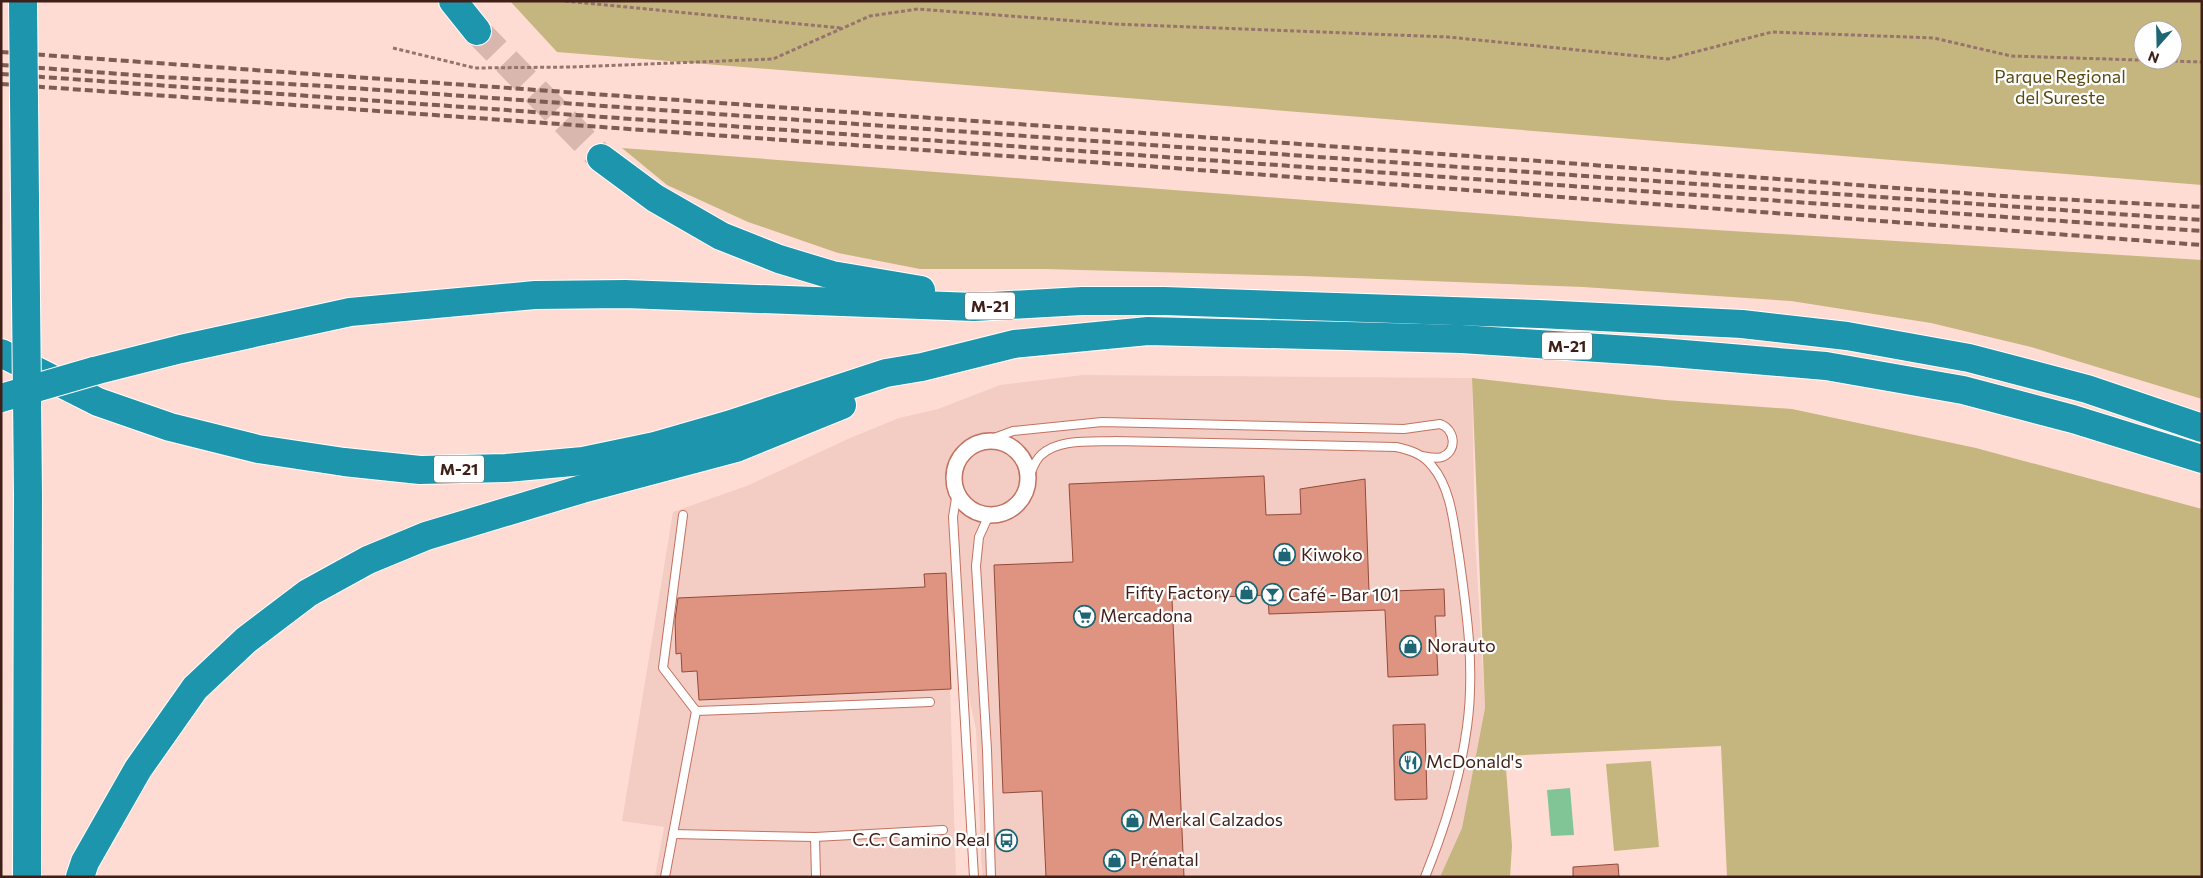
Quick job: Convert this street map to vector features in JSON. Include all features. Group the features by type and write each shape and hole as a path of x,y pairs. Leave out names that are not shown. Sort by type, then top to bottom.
{"highway":[{"path":"23,1 28,494 27,877"},
{"path":"453,1 477,32"},
{"name":"M-21","path":"601,158 655,198 721,236 780,259 815,270 905,289 1082,301"},
{"name":"M-21","path":"1,398 94,371 181,349 350,312 535,295 625,294 974,307 1082,301 1174,301 1450,310 1742,324 1847,336 1969,358 2087,389 2202,428"},
{"name":"M-21","path":"1,353 98,402 170,427 258,449 344,462 420,470 506,468 583,461 655,446 728,425 886,373 922,367 1014,344 1148,331 1491,341 1660,352 1826,366 1963,390 2073,419 2202,459"},
{"path":"80,877 85,862 138,769 195,688 246,640 308,593 368,560 426,536 582,488 736,448 888,385 922,367"},
{"path":"2158,446 2202,463"}],"street":[{"path":"986,442 999,442 1011,447 1020,455 1026,467 1028,480 1026,491 1016,505 1000,514 988,515 964,504 957,492 954,481 955,470 959,460 971,448 986,442"}],"lane":[{"path":"986,442 1013,431 1102,422 1404,429 1440,424 1445,426 1453,437 1452,448 1448,453 1437,458 1422,456"},
{"path":"1028,480 1040,456 1056,447 1115,441 1396,446 1411,450 1422,456 1433,466 1451,506 1468,622 1471,662 1467,726 1462,758 1451,807 1425,877"},
{"path":"957,492 954,517 974,877"},
{"path":"665,877 696,711 663,668 683,514"},
{"path":"988,515 979,537 976,566 987,750 992,877"},
{"path":"696,711 930,702"},
{"path":"673,834 815,837 943,830"},
{"path":"815,837 816,877"}],"path":[{"path":"565,1 842,28"},
{"path":"393,48 475,68 572,67 773,59 870,16 918,9 1115,24 1448,37 1668,59 1772,32 1934,38 2011,56 2202,62"}],"shaded area":[{"path":"1083,375 1472,378 1475,537 1485,708 1462,828 1440,877 982,877 976,730 947,590 956,877 655,877 664,827 622,821 673,512 749,485 850,438 899,418 938,409 1000,385"},
{"path":"1570,788 1574,835 1551,836 1547,790"}],"green space":[{"name":"Parque Regional del Sureste","path":"510,1 2202,1 2202,185 557,52"},
{"path":"622,148 1620,224 2202,260 2202,399 2031,347 1931,323 1791,301 1583,287 1302,276 1045,269 920,269 838,253 748,222 667,185"},
{"path":"1472,378 1665,400 1792,409 1976,448 2202,509 2202,877 1727,877 1721,746 1505,756 1512,846 1510,877 1440,877 1462,828 1485,708"},
{"path":"1651,761 1659,847 1614,851 1606,764"}],"building":[{"path":"1264,476 1266,515 1301,514 1300,489 1365,479 1369,592 1444,589 1445,616 1435,616 1438,675 1388,677 1385,610 1269,614 1268,595 1172,599 1184,877 1046,877 1042,791 1003,793 994,565 1073,562 1069,484"},
{"path":"946,573 951,689 699,700 697,671 682,672 681,653 676,654 675,620 678,598 925,587 924,574"},
{"name":"McDonald's","path":"1425,724 1427,799 1395,800 1393,725"},
{"path":"1618,864 1619,877 1573,877 1573,867"}],"tunnel":[{"path":"477,31 601,158"}],"railway":[{"path":"1,52 1539,161 2003,196 2202,207"},
{"path":"1,65 161,77 324,86 2202,220"},
{"path":"1,74 2202,231"},
{"path":"1,84 1146,166 2202,245"}],"place":[{"name":"Kiwoko","path":"1285,555"},
{"name":"Fifty Factory","path":"1246,593"},
{"name":"Café - Bar 101","path":"1272,595"},
{"name":"Mercadona","path":"1084,616"},
{"name":"Norauto","path":"1411,646"},
{"name":"McDonald's","path":"1410,762"},
{"name":"Merkal Calzados","path":"1132,820"},
{"name":"C.C. Camino Real","path":"1006,840"},
{"name":"Prénatal","path":"1114,860"}]}
